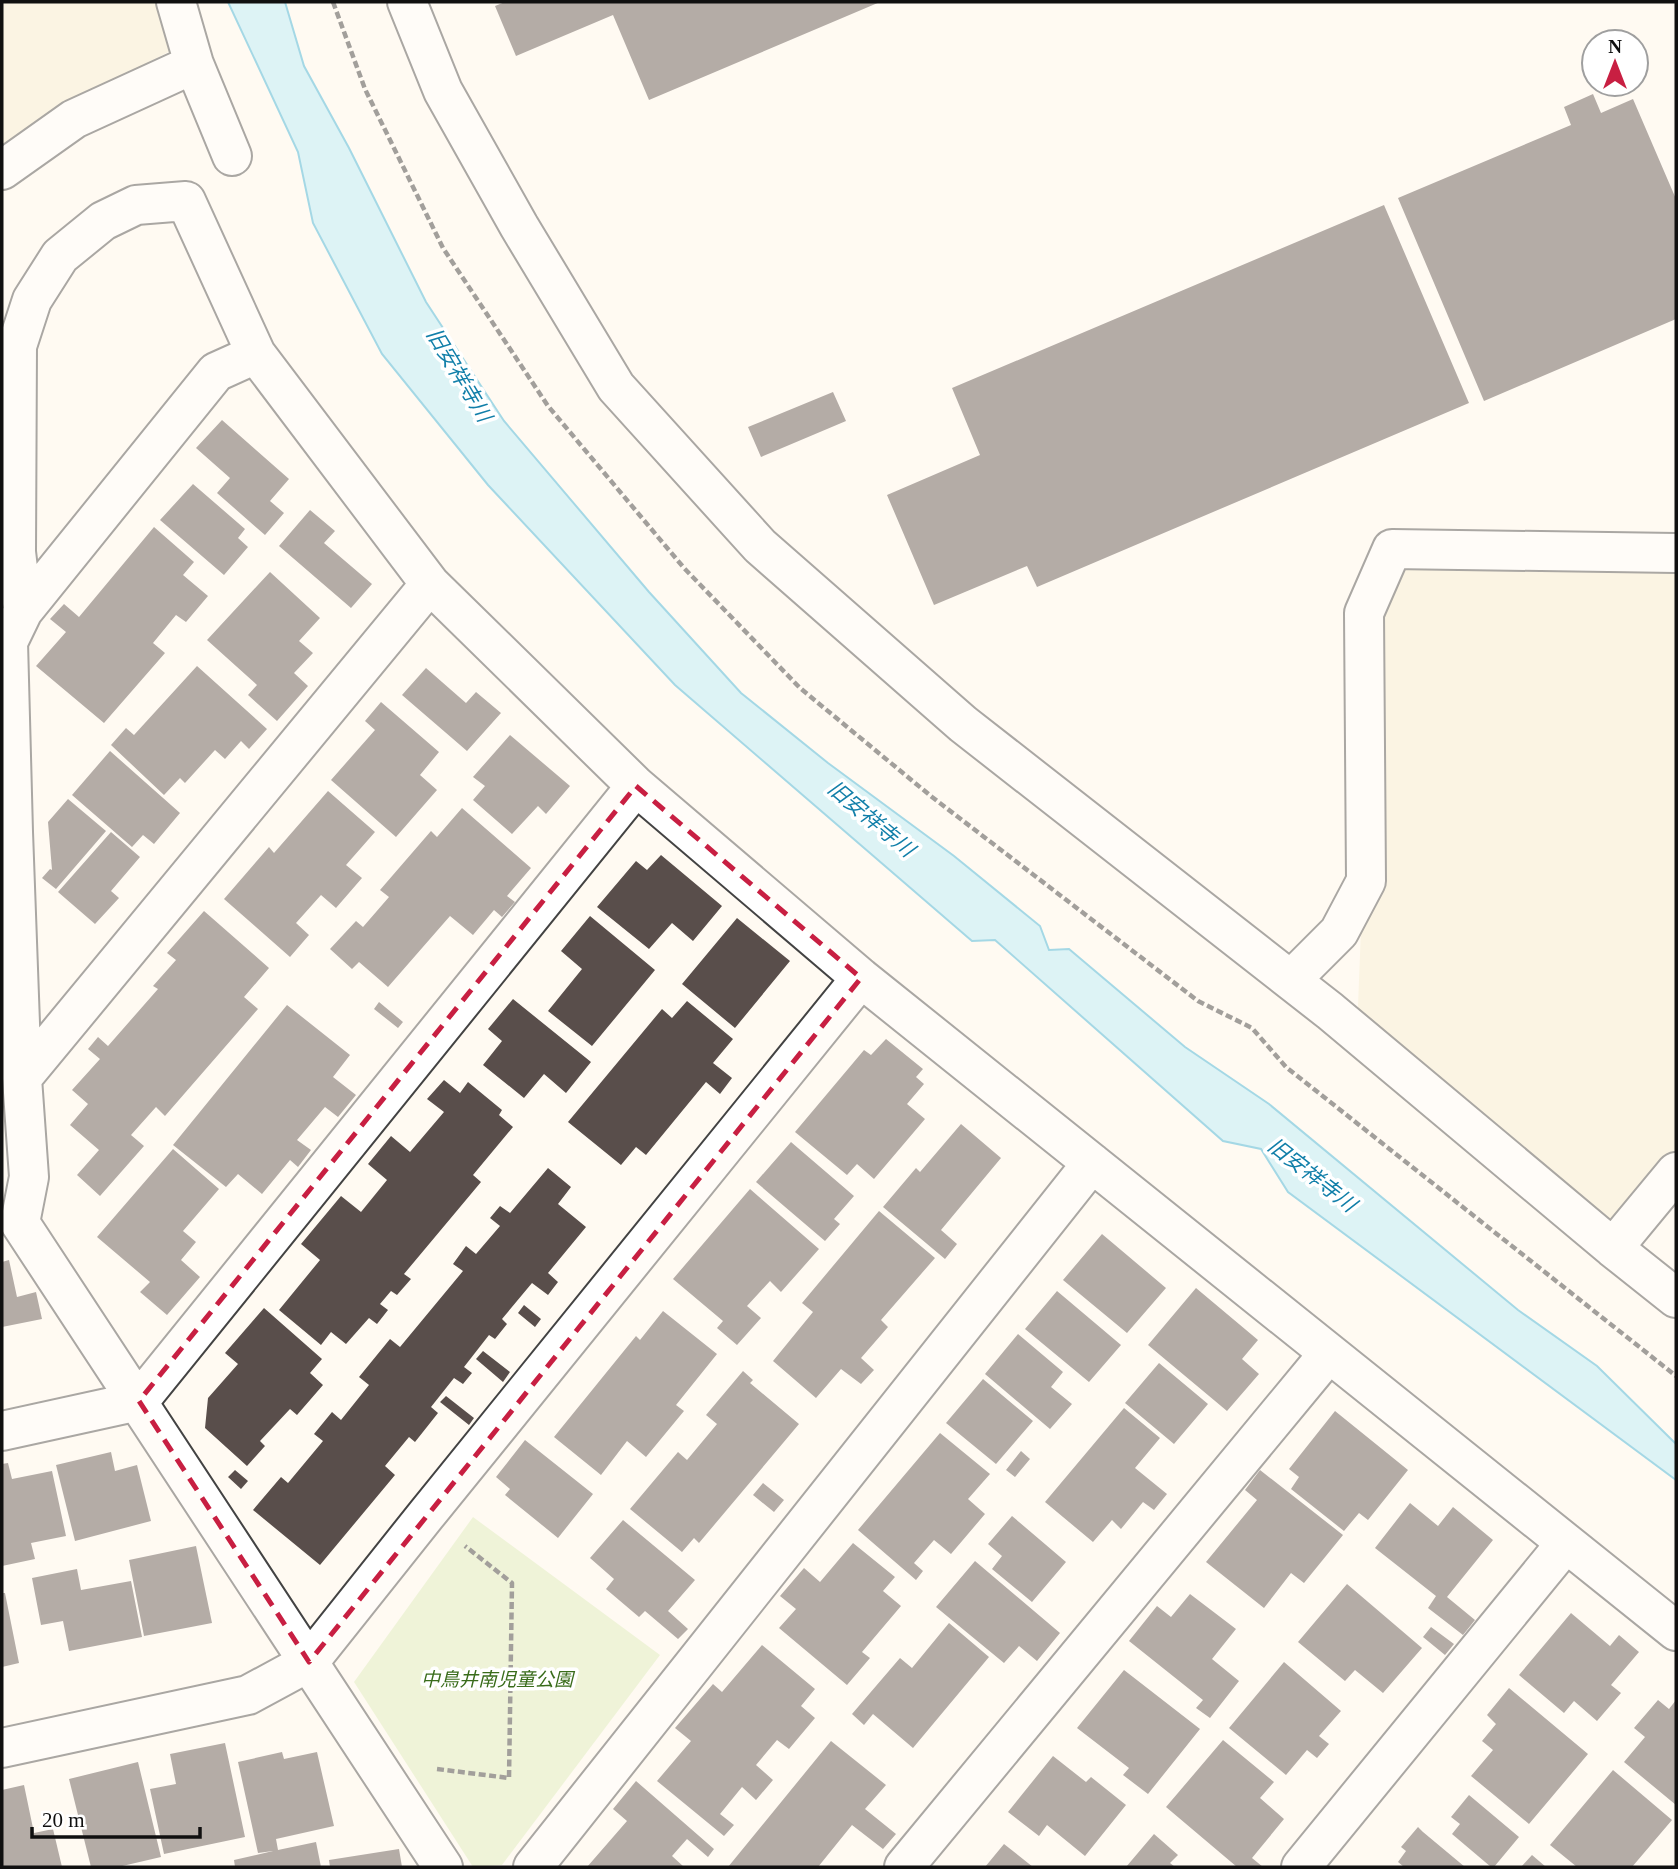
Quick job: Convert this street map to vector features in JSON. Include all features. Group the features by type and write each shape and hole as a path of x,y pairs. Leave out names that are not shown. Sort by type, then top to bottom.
{"street":[{"path":"176,2 194,64 232,156"},
{"path":"407,2 443,91 519,226 616,387 760,546 963,724 1330,1011 1676,1298"},
{"path":"2,170 74,119 194,64"},
{"path":"23,611 16,552 16,346 32,300 60,256 103,221 136,205 186,201 256,354 430,584 636,786 861,978 1676,1631"},
{"path":"256,354 216,372 23,611 8,642 22,1078 29,1177 11,1224 139,1401 443,1867"},
{"path":"1291,980 1339,932 1366,881 1364,613 1392,549 1676,553"},
{"path":"22,1078 430,584"},
{"path":"2,1431 139,1401 636,786"},
{"path":"2,1748 248,1695 309,1662 861,978"},
{"path":"533,1867 1092,1163"},
{"path":"1613,1248 1676,1172"},
{"path":"904,1867 1329,1353"},
{"path":"1301,1867 1566,1544"}],"path":[{"path":"375,1763 509,1778 512,1583 466,1547"}],"highlighted area":[{"path":"636,786 861,978 309,1662 139,1401"}],"shaded area":[{"path":"2,2 160,2 174,49 65,106 2,150"},
{"path":"1392,549 1676,553 1676,1173 1613,1248 1357,1031 1365,828 1364,613"}],"green space":[{"name":"中鳥井南児童公園","path":"473,1517 660,1655 502,1865 473,1867 354,1682"}],"water":[{"name":"旧安祥寺川","path":"228,2 285,2 304,66 349,148 426,302 504,421 649,592 741,693 828,763 954,856 1040,926 1049,950 1069,949 1185,1047 1269,1104 1518,1310 1597,1366 1676,1444 1676,1480 1288,1192 1261,1149 1223,1141 995,940 972,941 675,685 488,485 382,354 313,223 298,152"}],"building":[{"path":"505,2 880,2 649,100 613,15 516,56 495,6"},
{"path":"1584,98 1595,98 1601,113 1633,99 1676,199 1676,319 1484,401 1398,198 1571,125 1564,107"},
{"path":"1384,205 1469,403 1037,587 1027,566 934,605 887,495 980,455 952,388"},
{"path":"833,392 846,421 761,457 748,427"},
{"path":"222,420 289,479 270,501 284,513 265,535 217,493 230,478 196,448"},
{"path":"193,484 245,529 238,538 248,547 224,575 160,520"},
{"path":"310,510 335,531 324,543 372,584 351,608 279,546"},
{"path":"154,527 194,562 183,575 208,596 186,622 176,615 153,643 165,653 104,723 36,666 66,632 50,619 64,604 79,617"},
{"path":"270,572 320,618 299,641 313,653 294,673 308,686 277,721 248,695 257,685 207,640"},
{"path":"197,666 267,729 249,749 241,741 225,759 215,750 185,783 180,778 164,795 111,745 126,728 134,735"},
{"path":"426,668 466,703 476,692 501,713 467,751 402,695"},
{"path":"381,702 439,752 420,775 437,790 396,837 331,780 375,730 365,721"},
{"path":"510,735 570,786 546,814 538,806 512,834 473,800 485,786 473,777"},
{"path":"110,751 180,813 154,844 143,835 132,847 72,795"},
{"path":"328,791 375,832 346,865 362,878 336,908 321,895 296,923 309,935 290,957 224,899 269,847 274,853"},
{"path":"68,799 106,831 56,889 42,878 52,870 48,822"},
{"path":"462,808 531,868 507,896 515,902 502,917 494,910 473,935 450,916 388,987 359,962 352,969 330,949 356,921 363,927 389,897 380,890 431,831 437,837"},
{"path":"111,832 140,857 111,891 119,898 95,924 58,892"},
{"path":"661,855 722,906 693,941 672,923 649,949 597,907 636,861 647,870"},
{"path":"204,911 269,968 244,997 258,1009 165,1116 156,1107 131,1135 144,1146 100,1196 77,1175 99,1150 70,1125 88,1104 72,1090 100,1059 88,1049 98,1037 108,1046 158,989 153,986 176,960 167,953"},
{"path":"590,916 655,970 592,1046 548,1011 582,969 561,951"},
{"path":"737,918 790,961 735,1028 682,984"},
{"path":"513,999 591,1062 566,1093 544,1074 524,1098 483,1065 502,1041 488,1029"},
{"path":"687,1001 733,1039 713,1063 732,1078 720,1094 706,1082 646,1155 636,1147 621,1165 568,1122 662,1009 672,1018"},
{"path":"379,1002 403,1022 398,1028 374,1009"},
{"path":"287,1005 350,1055 333,1077 356,1095 338,1117 325,1107 297,1140 311,1150 298,1167 290,1160 262,1194 238,1174 226,1187 173,1145"},
{"path":"886,1039 923,1069 916,1077 924,1084 907,1104 925,1119 874,1179 857,1164 847,1175 795,1132 864,1050 871,1055"},
{"path":"444,1080 460,1093 468,1082 502,1110 499,1115 513,1127 473,1175 481,1182 404,1274 411,1279 397,1295 391,1291 380,1304 388,1310 377,1324 369,1318 346,1344 331,1332 321,1345 279,1310 320,1260 301,1244 341,1196 361,1212 387,1180 368,1164 391,1136 410,1152 444,1112 427,1099"},
{"path":"961,1124 1001,1158 941,1230 957,1244 945,1259 883,1207 916,1168 920,1172"},
{"path":"791,1142 854,1196 834,1219 840,1224 825,1241 756,1182"},
{"path":"173,1149 219,1189 183,1231 196,1242 181,1260 200,1277 167,1315 140,1292 150,1282 97,1237"},
{"path":"548,1168 571,1187 558,1204 586,1227 548,1273 558,1282 548,1295 532,1283 502,1319 507,1324 495,1339 489,1335 464,1367 472,1373 463,1384 454,1378 431,1407 438,1413 415,1442 409,1437 385,1466 395,1475 320,1565 253,1510 281,1477 288,1483 323,1441 314,1434 332,1412 341,1420 369,1385 359,1377 390,1339 400,1347 463,1271 453,1264 466,1246 476,1254 500,1226 490,1218 500,1206 510,1213"},
{"path":"750,1189 819,1249 781,1292 770,1281 747,1306 761,1318 737,1345 717,1328 723,1321 673,1279"},
{"path":"879,1211 935,1258 881,1320 888,1327 861,1358 874,1370 861,1384 841,1369 816,1398 773,1361 813,1312 802,1303"},
{"path":"1102,1234 1166,1288 1127,1333 1063,1280"},
{"path":"9,1260 17,1297 36,1292 42,1319 2,1327 2,1262"},
{"path":"1196,1288 1258,1340 1242,1359 1259,1374 1227,1411 1148,1345"},
{"path":"1057,1291 1121,1345 1089,1382 1025,1329"},
{"path":"524,1305 541,1319 535,1327 518,1313"},
{"path":"264,1308 322,1359 310,1373 323,1385 297,1415 290,1409 260,1441 265,1446 247,1466 205,1428 208,1398 238,1364 225,1353"},
{"path":"663,1311 717,1354 676,1405 684,1411 646,1457 627,1441 601,1475 554,1437 636,1336 640,1340"},
{"path":"1018,1334 1063,1372 1051,1387 1072,1404 1050,1429 985,1374"},
{"path":"483,1351 510,1372 503,1382 476,1359"},
{"path":"1159,1363 1208,1404 1174,1444 1125,1403"},
{"path":"743,1371 753,1380 750,1383 799,1424 699,1543 694,1538 682,1552 630,1509 678,1452 687,1460 717,1424 706,1415"},
{"path":"983,1379 1033,1421 996,1464 946,1423"},
{"path":"446,1396 474,1418 469,1425 440,1402"},
{"path":"1124,1408 1160,1438 1135,1468 1167,1494 1154,1510 1143,1502 1121,1529 1112,1520 1093,1542 1045,1502"},
{"path":"1335,1411 1408,1470 1368,1520 1359,1513 1344,1531 1291,1489 1299,1477 1289,1469"},
{"path":"940,1433 990,1474 968,1499 985,1514 951,1554 934,1540 914,1563 923,1571 916,1580 858,1530"},
{"path":"525,1440 593,1494 558,1538 505,1495 510,1489 496,1477"},
{"path":"1021,1451 1030,1459 1015,1477 1006,1470"},
{"path":"111,1452 115,1471 137,1465 151,1521 75,1541 56,1465"},
{"path":"8,1463 12,1479 52,1471 66,1536 31,1543 35,1559 2,1566 2,1464"},
{"path":"235,1470 248,1481 241,1489 228,1477"},
{"path":"1260,1470 1343,1535 1304,1583 1291,1573 1264,1608 1206,1562 1257,1500 1245,1490"},
{"path":"763,1483 784,1500 774,1512 753,1495"},
{"path":"1410,1503 1438,1526 1453,1507 1493,1540 1447,1597 1475,1620 1463,1635 1428,1608 1436,1596 1375,1548"},
{"path":"1012,1516 1066,1562 1032,1602 992,1569 1002,1556 988,1544"},
{"path":"623,1520 695,1580 668,1611 688,1629 678,1639 645,1611 639,1617 606,1589 614,1579 590,1558"},
{"path":"853,1543 895,1577 883,1591 901,1606 862,1652 870,1658 847,1685 779,1628 796,1609 780,1596 804,1568 820,1582"},
{"path":"196,1546 212,1623 144,1636 129,1560"},
{"path":"975,1561 1060,1633 1037,1661 1019,1646 1004,1663 936,1607"},
{"path":"77,1569 81,1590 131,1581 142,1637 69,1651 63,1621 41,1625 32,1578"},
{"path":"1347,1584 1422,1648 1383,1693 1355,1670 1345,1681 1298,1642"},
{"path":"2,1593 5,1593 19,1663 2,1667"},
{"path":"1190,1594 1236,1629 1212,1659 1239,1681 1210,1718 1196,1708 1203,1700 1129,1641 1157,1606 1171,1617"},
{"path":"1571,1613 1610,1646 1619,1635 1639,1652 1611,1685 1621,1693 1597,1721 1574,1701 1564,1713 1519,1675"},
{"path":"949,1623 989,1657 913,1748 873,1714 864,1725 852,1714 900,1658 912,1668"},
{"path":"1431,1627 1454,1644 1445,1655 1423,1637"},
{"path":"762,1645 815,1689 801,1706 815,1718 789,1749 777,1740 756,1765 773,1780 756,1800 742,1787 720,1814 734,1825 724,1836 657,1781 691,1741 675,1728 713,1684 722,1692"},
{"path":"1284,1662 1341,1711 1319,1736 1329,1744 1317,1758 1307,1750 1286,1775 1229,1728"},
{"path":"1124,1670 1200,1729 1148,1794 1123,1775 1129,1768 1077,1728"},
{"path":"1509,1688 1588,1754 1529,1824 1471,1776 1493,1750 1482,1741 1496,1724 1487,1715"},
{"path":"1658,1700 1669,1709 1676,1700 1676,1805 1624,1762 1645,1737 1634,1728"},
{"path":"1223,1740 1274,1782 1260,1798 1284,1819 1252,1858 1263,1867 1237,1867 1166,1807"},
{"path":"831,1741 886,1785 865,1809 896,1834 883,1849 852,1825 818,1867 728,1867"},
{"path":"225,1743 245,1837 164,1854 150,1789 176,1784 170,1754"},
{"path":"282,1752 284,1759 317,1752 334,1826 276,1839 278,1850 316,1842 321,1867 235,1867 234,1860 273,1851 258,1853 238,1762"},
{"path":"1053,1756 1086,1782 1091,1777 1126,1805 1085,1856 1047,1825 1039,1836 1008,1812"},
{"path":"138,1762 161,1857 118,1867 91,1867 69,1779"},
{"path":"1613,1770 1672,1820 1632,1867 1577,1867 1550,1845"},
{"path":"636,1781 714,1849 708,1857 687,1839 672,1856 684,1867 587,1867 627,1821 613,1809"},
{"path":"24,1785 34,1833 53,1829 62,1867 2,1867 2,1790"},
{"path":"1469,1795 1519,1837 1494,1867 1452,1834 1460,1824 1451,1817"},
{"path":"1418,1827 1465,1867 1404,1867 1398,1862 1406,1851 1401,1847"},
{"path":"1154,1834 1178,1855 1170,1863 1175,1867 1126,1867"},
{"path":"1004,1844 1033,1867 985,1867"},
{"path":"399,1849 402,1867 330,1867 329,1860"},
{"path":"1532,1855 1546,1867 1521,1867"}]}
